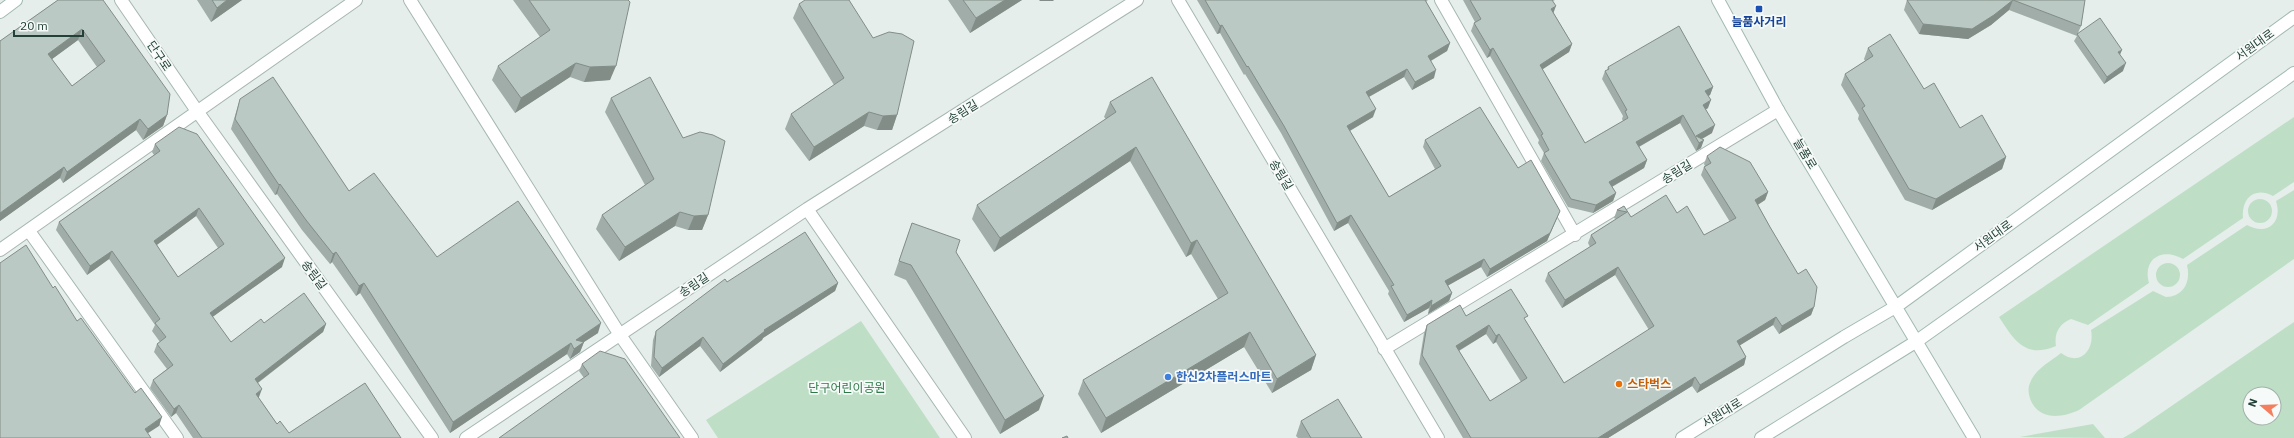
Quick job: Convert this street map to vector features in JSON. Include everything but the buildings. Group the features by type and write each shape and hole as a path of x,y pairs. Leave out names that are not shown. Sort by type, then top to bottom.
{"street":[{"path":"0,12 16,0"},
{"name":"단구로","path":"121,0 197,111"},
{"path":"0,250 356,0"},
{"path":"410,0 620,335 692,438"},
{"name":"송림길","path":"466,438 807,209 1138,0"},
{"name":"송림길","path":"1178,0 1438,438"},
{"path":"1442,0 1575,235"},
{"name":"늘품로","path":"1718,0 1778,110 1917,341"},
{"name":"서원대로","path":"1682,438 1844,337 1897,306 2294,17"},
{"path":"1762,438 1917,341 2294,72"},
{"name":"송림길","path":"1384,349 1575,235 1778,110"},
{"name":"송림길","path":"197,111 432,438"},
{"path":"807,209 965,438"},
{"path":"29,231 177,438"},
{"path":"1917,341 1974,438"}],"green space":[{"path":"2294,117 2294,182 2273,196 2260,192 2250,196 2244,205 2243,218 2183,259 2168,254 2156,257 2151,261 2149,267 2149,283 2088,325 2071,319 2067,321 2060,326 2058,330 2056,346 2036,350 2028,349 2015,340 1999,317"},
{"path":"2294,190 2294,259 2079,410 2060,416 2054,416 2041,413 2036,409 2030,398 2029,388 2032,378 2043,366 2061,353 2068,357 2074,358 2085,354 2091,344 2091,330 2153,291 2166,297 2182,291 2188,277 2187,265 2247,225 2261,229 2272,225 2277,216 2278,209 2276,201"},
{"path":"2260,199 2269,202 2272,211 2269,220 2260,223 2251,220 2248,211 2251,202"},
{"path":"2168,263 2177,266 2180,275 2177,284 2168,287 2159,284 2156,275 2159,266"},
{"name":"단구어린이공원","path":"861,321 940,438 718,438 706,420"},
{"path":"2294,322 2294,438 2123,438 2135,431"},
{"path":"2093,424 2105,438 2019,437 2020,437"}],"place":[{"name":"늘품사거리","path":"1759,9"},
{"name":"한신2차플러스마트","path":"1168,377"},
{"name":"스타벅스","path":"1619,384"}]}
